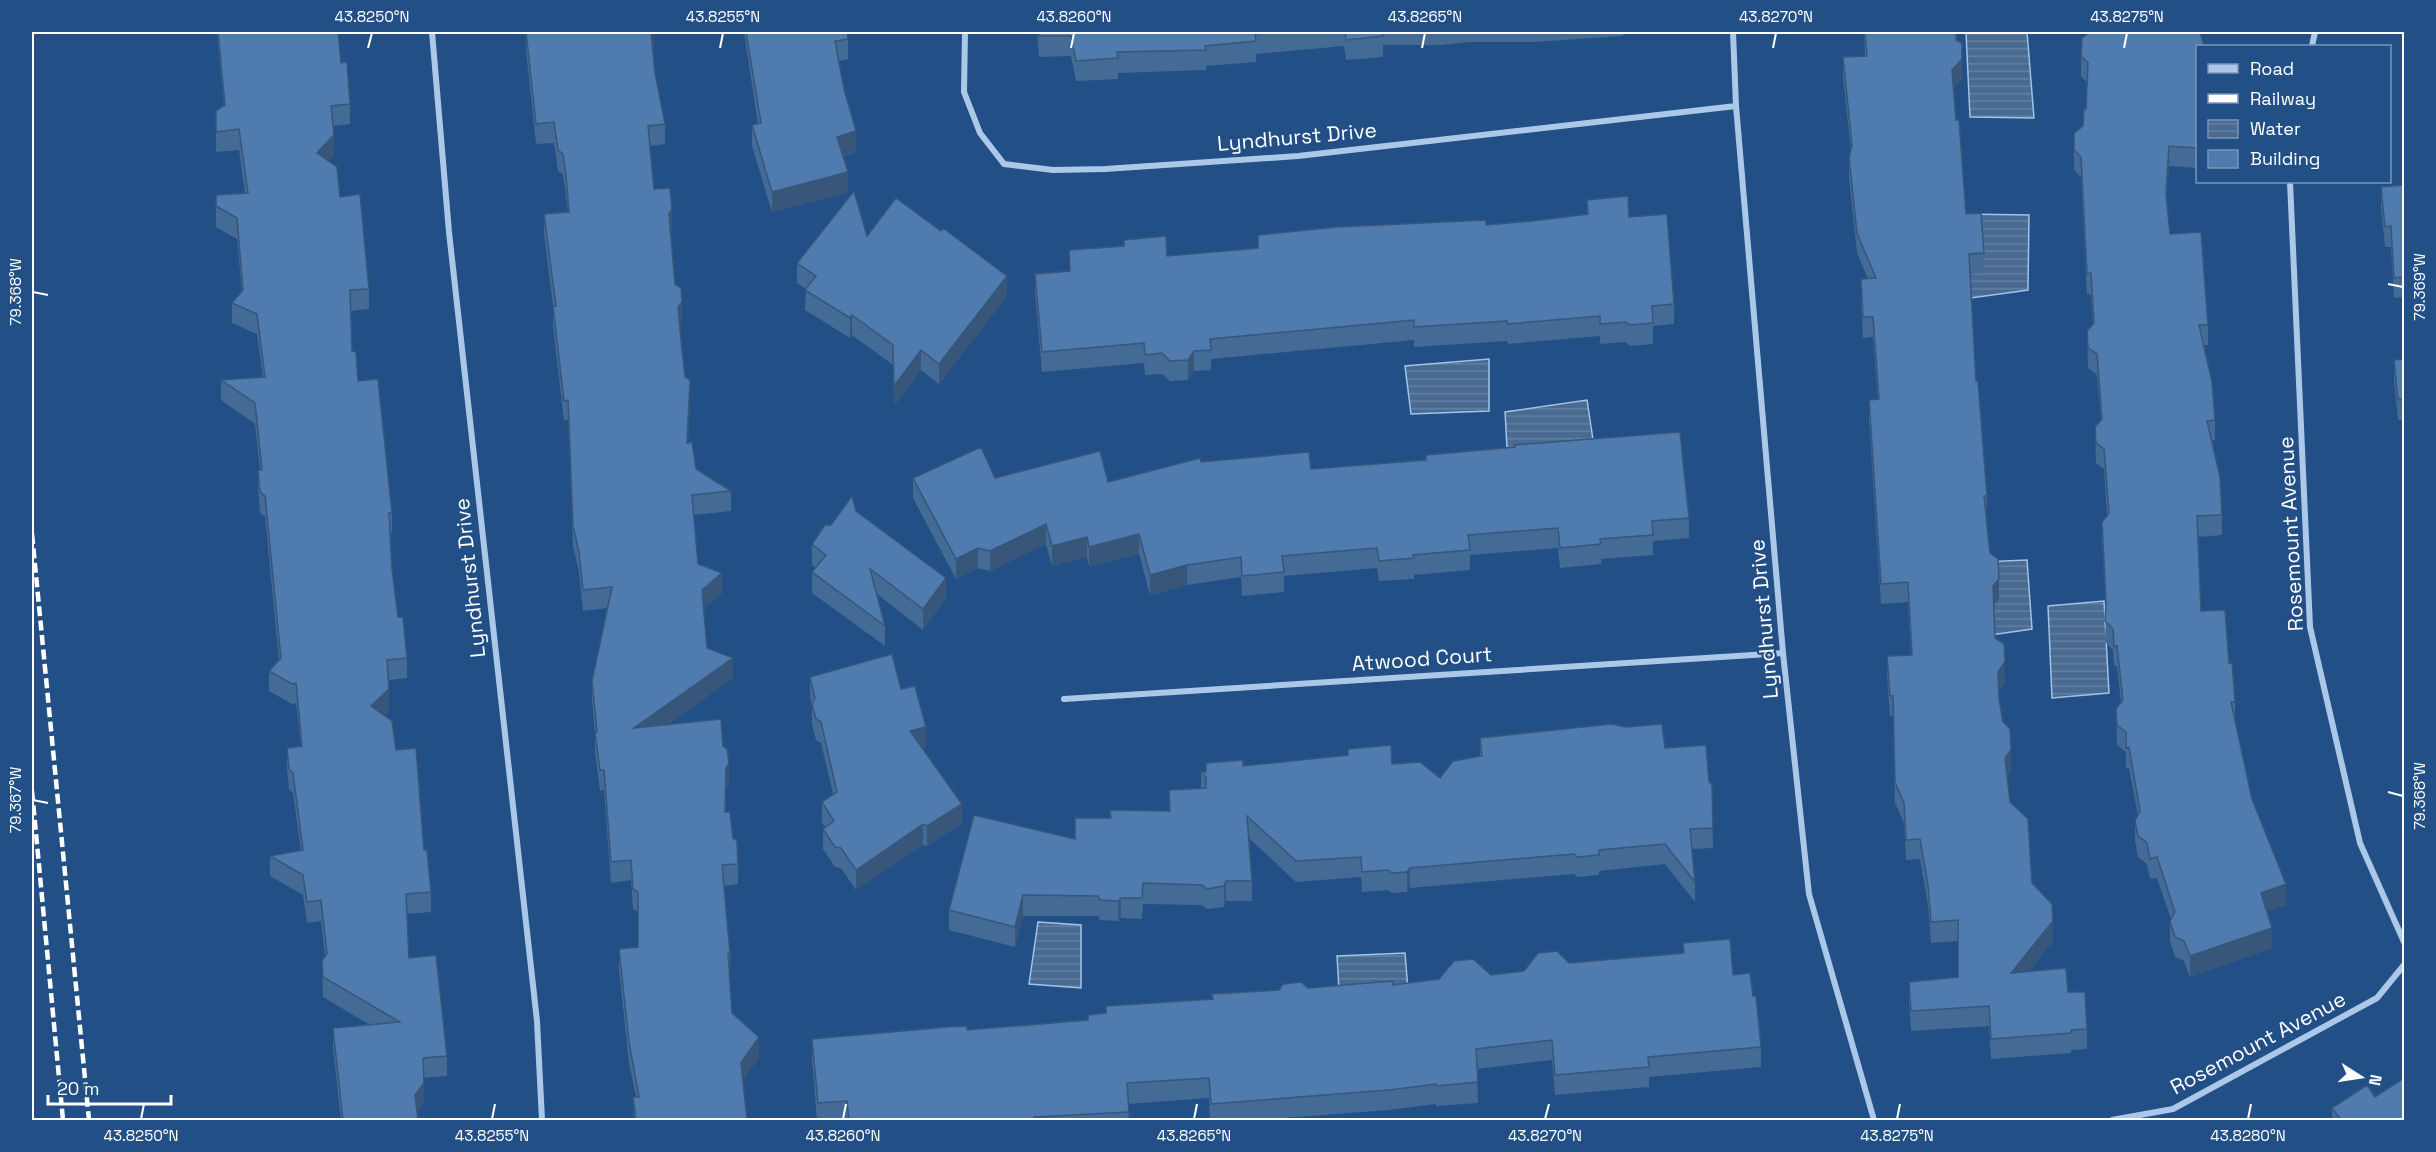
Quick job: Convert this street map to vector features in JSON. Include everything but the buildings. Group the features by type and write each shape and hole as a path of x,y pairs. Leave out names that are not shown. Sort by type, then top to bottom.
{"street":[{"name":"Lyndhurst Drive","path":"432,32 449,232 537,1021 542,1120"},
{"name":"Lyndhurst Drive","path":"964,32 964,92 980,133 1004,164 1053,170 1105,169 1298,156 1736,106"},
{"name":"Lyndhurst Drive","path":"1733,32 1736,106 1783,653 1809,894 1874,1120"},
{"name":"Rosemount Avenue","path":"2290,183 2310,627 2360,843 2404,942"},
{"name":"Atwood Court","path":"1064,699 1783,653"},
{"name":"Rosemount Avenue","path":"2112,1120 2173,1109 2377,998 2404,965"}],"water":[{"path":"1966,32 2027,32 2034,118 1970,117"},
{"path":"1963,214 2029,215 2028,290 1964,299"},
{"path":"1489,359 1489,411 1411,414 1405,366"},
{"path":"1587,400 1595,453 1508,465 1505,412"},
{"path":"2027,560 2032,629 1984,636 1982,562"},
{"path":"2104,601 2109,693 2052,698 2048,606"},
{"path":"1038,922 1081,925 1081,988 1029,984"},
{"path":"1405,953 1409,1002 1340,1007 1337,956"}],"railway":[{"path":"32,534 89,1120"},
{"path":"32,791 63,1120"}]}
